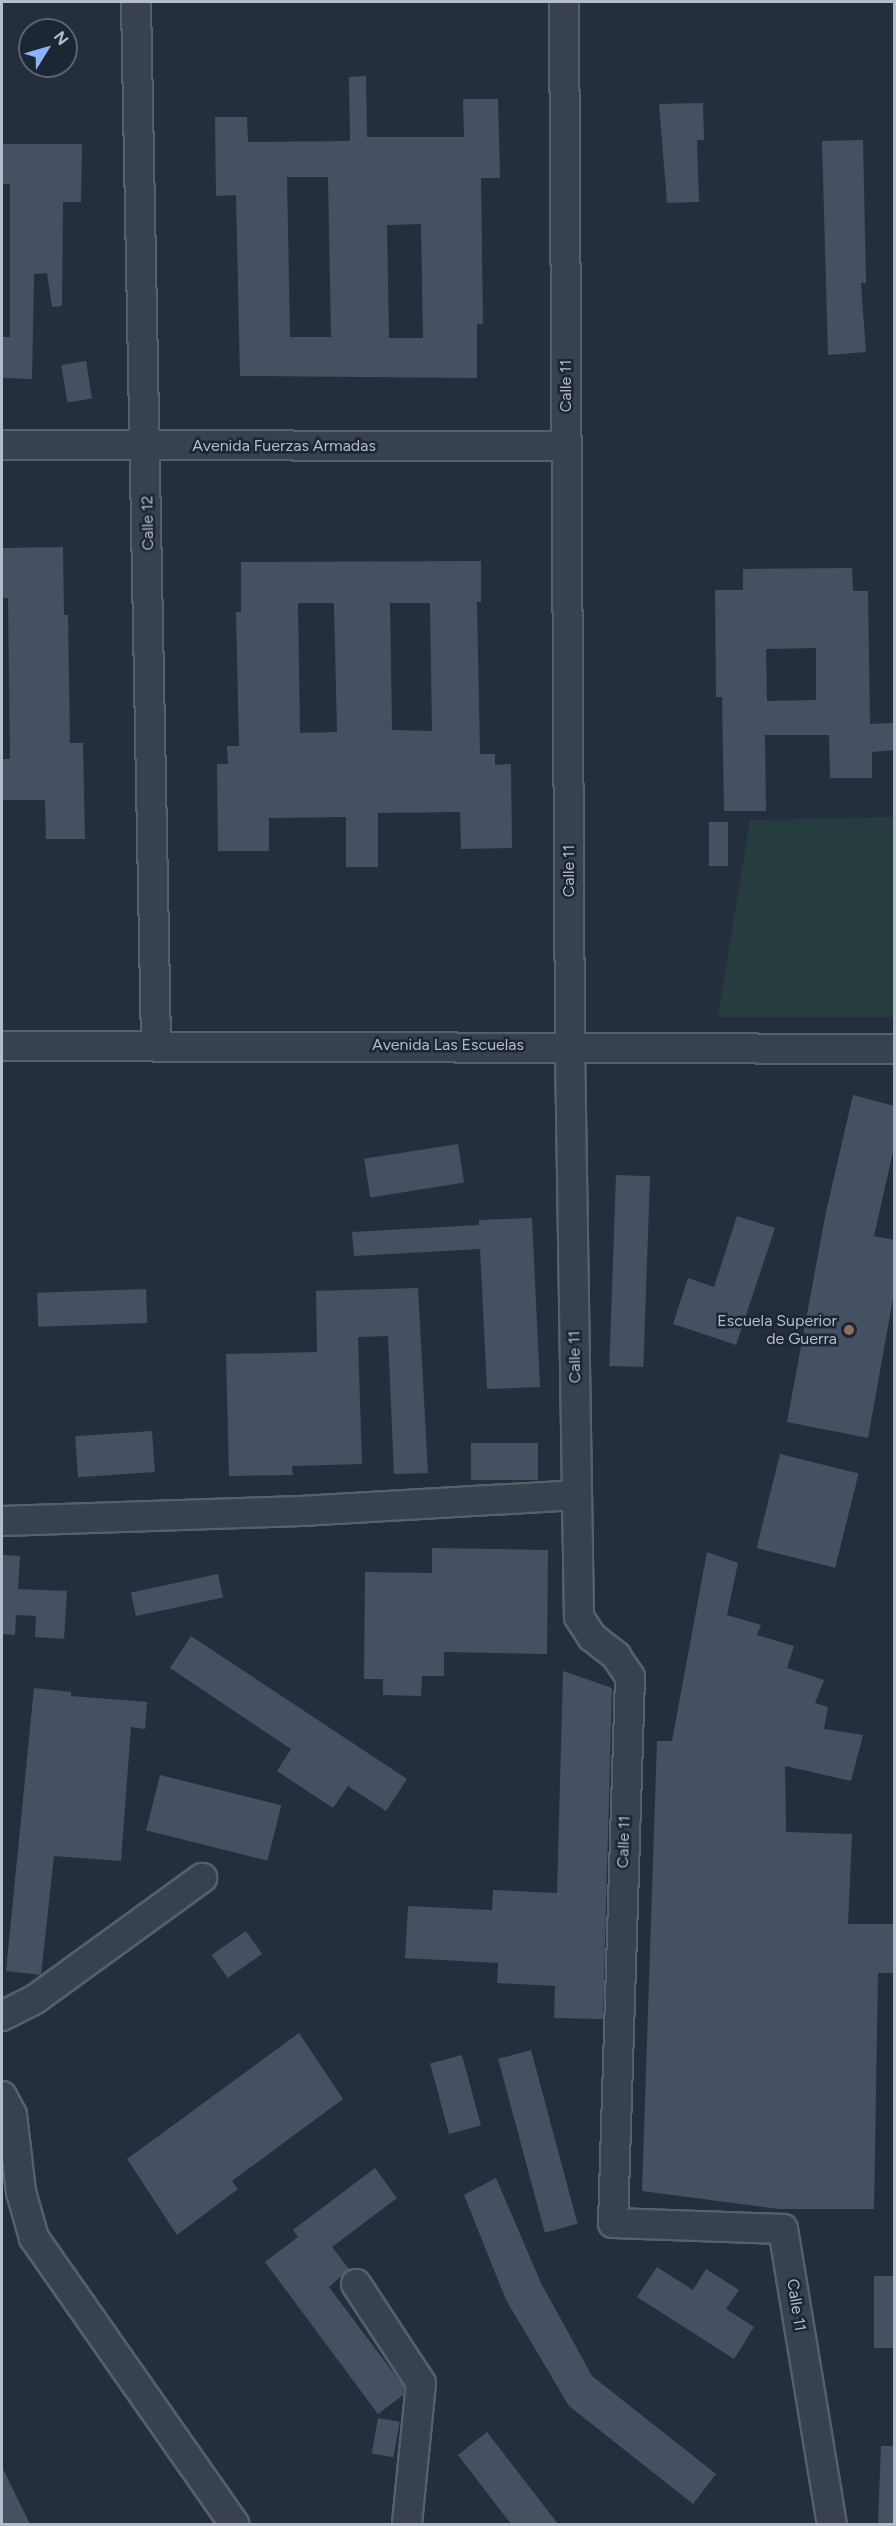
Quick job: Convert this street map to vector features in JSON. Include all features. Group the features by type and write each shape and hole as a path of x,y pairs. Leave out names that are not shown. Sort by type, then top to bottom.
{"street":[{"name":"Calle 12","path":"136,2 147,446 156,1044"},
{"name":"Calle 11","path":"564,2 570,1047 579,1617 592,1637 616,1656 630,1677 613,2223 783,2229 831,2524"},
{"name":"Avenida Fuerzas Armadas","path":"2,445 567,446"},
{"name":"Avenida Las Escuelas","path":"2,1046 156,1044 894,1049"},
{"path":"2,1521 301,1512 577,1495"},
{"path":"2,2016 34,2000 202,1878"},
{"path":"2,2096 12,2115 21,2192 34,2238 234,2524"},
{"path":"356,2284 421,2383 406,2524"}],"green space":[{"path":"894,817 894,1017 718,1017 750,820"}],"building":[{"path":"366,76 367,137 464,137 463,99 498,99 500,178 481,178 483,324 477,324 477,378 240,376 236,195 216,196 215,117 247,117 248,142 350,141 349,77","holes":["287,177 328,177 331,337 290,337","421,224 423,338 389,338 387,225"]},
{"path":"703,103 704,140 697,140 699,202 667,203 659,104"},
{"path":"863,140 866,283 861,283 866,352 828,355 822,141"},
{"path":"2,144 82,144 81,202 63,202 62,306 52,307 47,273 34,274 32,379 2,378 2,337 10,337 10,184 2,184"},
{"path":"86,361 92,399 67,402 61,365"},
{"path":"63,547 64,615 68,615 70,743 83,743 85,839 46,839 45,800 2,800 2,759 10,759 8,598 2,598 2,548"},
{"path":"481,561 481,602 477,602 480,754 495,754 495,765 511,764 512,848 461,849 460,812 378,813 378,867 346,867 346,817 269,818 269,851 218,851 217,764 228,764 227,746 239,746 236,612 241,612 241,562","holes":["298,603 334,603 337,732 300,733","390,603 430,603 432,731 392,730"]},
{"path":"852,568 853,591 868,591 870,724 894,723 894,750 872,752 872,778 830,778 829,735 765,735 766,811 724,811 722,697 716,697 715,590 743,590 743,569","holes":["816,648 816,700 767,701 766,649"]},
{"path":"709,822 728,822 728,866 709,866"},
{"path":"853,1095 894,1106 894,1147 874,1236 894,1240 894,1293 868,1438 787,1422 826,1212"},
{"path":"458,1144 464,1183 370,1197 364,1159"},
{"path":"616,1175 650,1176 643,1367 609,1366"},
{"path":"737,1216 775,1228 736,1345 673,1324 688,1278 714,1287"},
{"path":"532,1218 540,1387 487,1389 480,1249 354,1256 352,1232 479,1225 479,1220"},
{"path":"418,1288 428,1473 394,1474 388,1336 358,1337 362,1464 292,1466 293,1475 229,1476 226,1354 317,1352 316,1291"},
{"path":"146,1289 147,1323 38,1327 37,1293"},
{"path":"152,1431 155,1472 78,1477 75,1436"},
{"path":"471,1443 538,1443 538,1480 471,1480"},
{"path":"780,1454 859,1474 835,1568 757,1548"},
{"path":"432,1548 548,1550 547,1654 444,1652 444,1676 422,1676 421,1696 383,1695 383,1679 364,1679 365,1572 432,1573"},
{"path":"707,1552 738,1563 727,1615 761,1625 757,1635 794,1646 787,1668 824,1680 815,1703 828,1707 824,1729 863,1735 851,1781 785,1766 786,1832 852,1834 848,1924 894,1924 894,1973 878,1973 874,2209 779,2209 642,2191 657,1741 672,1741"},
{"path":"2,1555 20,1556 18,1589 67,1591 64,1639 35,1637 36,1616 16,1615 15,1635 2,1634"},
{"path":"218,1574 223,1597 136,1616 131,1593"},
{"path":"191,1636 407,1779 386,1811 348,1786 333,1808 277,1771 291,1749 170,1668"},
{"path":"563,1671 612,1688 603,2019 554,2018 555,1986 497,1983 498,1963 405,1958 408,1906 492,1910 493,1890 557,1893"},
{"path":"34,1688 71,1692 71,1696 147,1702 145,1729 131,1727 121,1861 54,1856 41,1975 6,1971"},
{"path":"160,1775 281,1805 267,1861 146,1830"},
{"path":"246,1931 262,1954 228,1978 212,1955"},
{"path":"299,2033 343,2099 232,2181 238,2189 177,2235 127,2159"},
{"path":"531,2050 578,2224 545,2233 498,2059"},
{"path":"462,2055 481,2126 449,2134 430,2064"},
{"path":"375,2168 397,2198 332,2247 349,2269 329,2287 404,2387 403,2395 378,2414 265,2262 298,2237 293,2230"},
{"path":"496,2178 541,2283 592,2376 716,2474 693,2504 569,2406 506,2300 464,2195"},
{"path":"657,2267 693,2290 706,2269 739,2290 726,2309 754,2327 734,2359 637,2297"},
{"path":"874,2276 894,2276 894,2348 874,2348"},
{"path":"378,2418 400,2422 393,2457 372,2453"},
{"path":"487,2432 558,2524 511,2524 458,2455"},
{"path":"881,2446 894,2446 894,2524 878,2524"},
{"path":"2,2467 30,2524 2,2524"}],"place":[{"name":"Escuela Superior de Guerra","path":"849,1330"}]}
